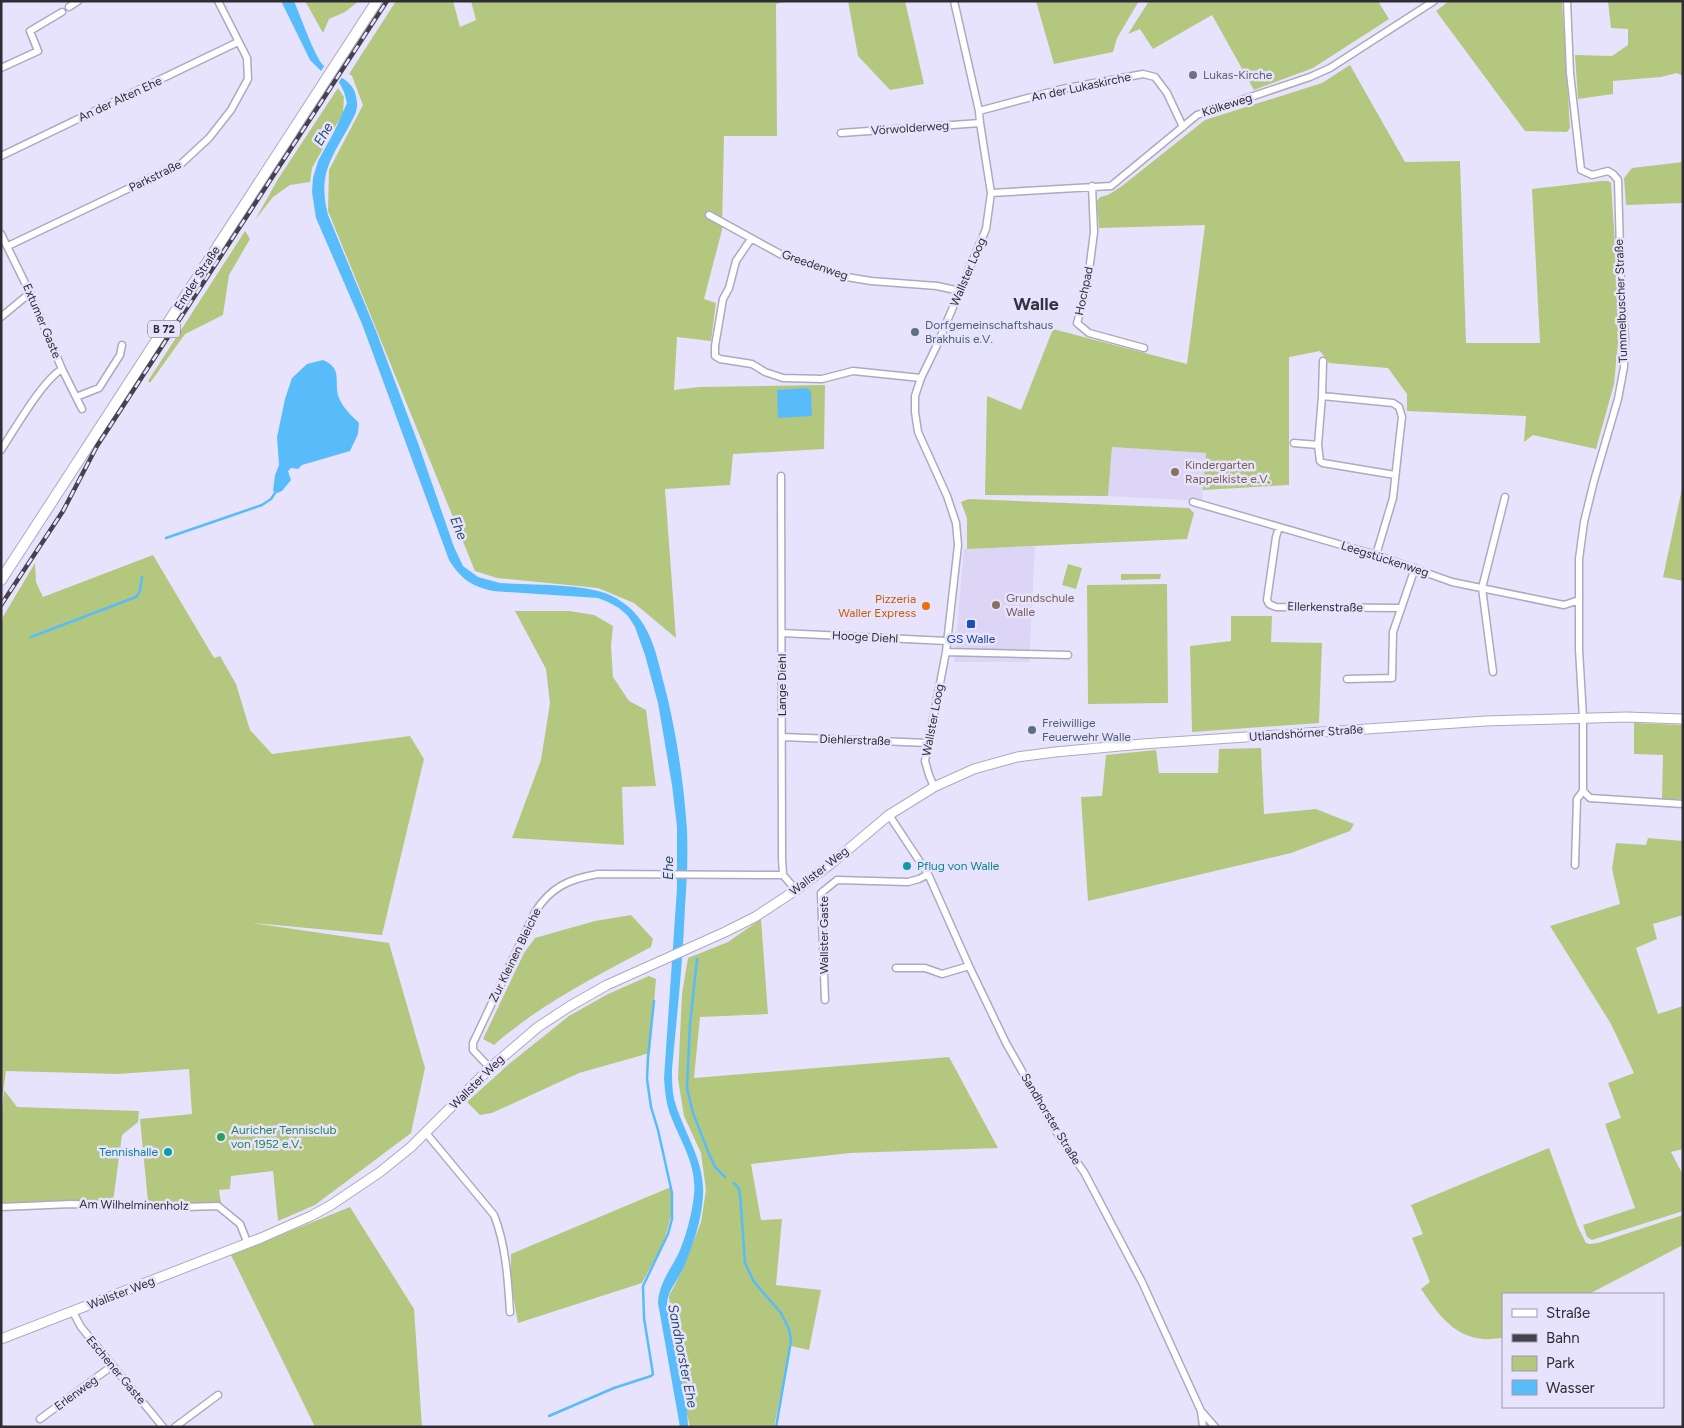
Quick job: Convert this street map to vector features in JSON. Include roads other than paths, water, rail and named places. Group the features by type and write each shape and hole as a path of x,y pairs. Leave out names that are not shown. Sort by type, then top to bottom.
{"main road":[{"name":"Emder Straße","path":"1,580 377,1"}],"street":[{"path":"69,7 78,1"},
{"name":"Parkstraße","path":"8,246 182,163 209,138 231,110 248,79 247,58 218,1"},
{"name":"Wallster Loog","path":"934,787 925,761 946,652 958,545 956,523 945,491 918,432 915,396 921,378 986,229 991,193 979,111 954,1"},
{"name":"Kölkeweg","path":"991,193 1110,186 1197,115 1310,77 1330,68 1434,1"},
{"name":"Tummelbuscher Straße","path":"1567,1 1570,73 1581,170 1592,175 1608,171 1618,180 1620,286 1625,339 1624,367 1618,399 1584,522 1579,559 1579,649 1583,718 1583,791 1578,799 1575,865"},
{"path":"1,68 38,52 30,31 62,12"},
{"name":"An der Alten Ehe","path":"1,156 238,42"},
{"name":"An der Lukaskirche","path":"979,111 1062,89 1142,74 1155,77 1167,93 1183,127"},
{"name":"Vörwolderweg","path":"841,133 980,123"},
{"name":"Hochpad","path":"1092,186 1094,232 1087,287 1077,323 1089,333 1144,348"},
{"name":"Greedenweg","path":"709,215 780,254 847,277 871,281 937,286 960,291"},
{"name":"Extumer Gaste","path":"1,234 30,293 62,369 82,409"},
{"path":"751,239 736,261 729,288 723,299 715,356 720,359 752,364 766,372 783,378 822,379 853,371 921,378"},
{"path":"1,317 30,293"},
{"path":"76,397 98,388 120,355 122,345"},
{"path":"1323,361 1318,445 1319,459 1323,463 1395,474"},
{"path":"1,450 37,395 56,372 62,369"},
{"path":"1322,396 1396,404 1401,412 1393,498 1376,555"},
{"path":"1294,443 1318,445"},
{"name":"Lange Diehl","path":"781,476 783,875"},
{"path":"1493,672 1482,588 1506,497"},
{"name":"Leegstückenweg","path":"1193,502 1376,555 1452,582 1564,604 1579,600"},
{"name":"Ellerkenstraße","path":"1279,527 1267,600 1269,604 1276,606 1400,608"},
{"path":"1347,679 1392,678 1392,632 1415,568"},
{"name":"Hooge Diehl","path":"782,633 947,641"},
{"path":"946,652 1068,655"},
{"name":"Utlandshörner Straße","path":"934,787 974,769 996,762 1055,752 1142,744 1476,722 1626,717 1683,719"},
{"name":"Diehlerstraße","path":"783,737 928,743"},
{"name":"Wallster Weg","path":"1,1340 248,1244 311,1216 346,1196 397,1159 426,1133 490,1068 538,1027 607,985 755,917 832,863 889,815 934,787"},
{"path":"1583,791 1590,798 1683,804"},
{"name":"Sandhorster Straße","path":"889,815 928,874 1006,1043 1060,1138 1084,1172 1142,1282 1201,1411 1203,1427"},
{"name":"Zur Kleinen Bleiche","path":"490,1068 473,1050 473,1043 542,902 552,891 583,876 598,874 783,875"},
{"name":"Wallster Gaste","path":"825,1000 821,893 837,880 908,882 928,874"},
{"path":"783,875 796,890"},
{"path":"896,968 925,968 942,974 969,966"},
{"path":"426,1133 494,1215 500,1229 509,1291 510,1312"},
{"name":"Am Wilhelminenholz","path":"1,1207 70,1204 218,1206 240,1224 248,1244"},
{"name":"Eschener Gaste","path":"73,1312 81,1327 163,1427"},
{"name":"Erlenweg","path":"40,1419 112,1366"},
{"path":"175,1427 218,1395"},
{"path":"1201,1411 1215,1427"}],"water":[{"path":"281,1 294,1 319,60 328,69 349,83 356,95 356,113 331,159 325,179 325,201 328,215 376,331 454,547 463,566 478,577 500,583 577,587 606,593 616,598 637,615 654,647 676,738 682,775 687,830 686,887 672,1088 678,1111 701,1170 703,1182 701,1213 696,1232 687,1260 681,1274 671,1289 667,1303 687,1411 688,1427 680,1427 658,1303 663,1282 680,1250 687,1230 691,1216 694,1184 688,1156 668,1109 664,1078 677,888 677,827 658,703 645,655 635,627 628,616 608,602 598,598 485,589 462,577 449,560 362,324 316,218 312,192 313,178 318,161 347,103 344,92 340,84 320,70 310,60"},
{"path":"323,360 334,367 337,376 339,398 345,408 359,423 358,434 350,451 302,465 298,469 291,468 288,471 291,480 282,491 277,493 273,491 275,475 279,465 277,437 285,399 292,378 307,364"},
{"path":"806,388 811,391 812,416 778,418 777,390"}],"waterway":[{"path":"166,538 262,505 271,499 275,493"},
{"path":"31,637 136,597 140,591 142,577"},
{"path":"697,959 690,1024 687,1088 693,1113 709,1154 715,1167 725,1177"},
{"path":"549,1416 614,1388 653,1374 644,1318 643,1286 668,1234 672,1219 672,1193 651,1107 647,1079 654,1001"},
{"path":"734,1183 739,1189 740,1194 745,1263 754,1282 781,1313 789,1329 791,1341 776,1427"}],"railway":[{"path":"1,605 63,511 97,446 387,1"}],"place":[{"name":"Lukas-Kirche","path":"1193,75"},
{"name":"Dorfgemeinschaftshaus Brakhuis e.V.","path":"915,332"},
{"name":"Kindergarten Rappelkiste e.V.","path":"1175,472"},
{"name":"Grundschule Walle","path":"996,605"},
{"name":"Pizzeria Waller Express","path":"926,606"},
{"name":"GS Walle","path":"971,624"},
{"name":"Freiwillige Feuerwehr Walle","path":"1032,730"},
{"name":"Pflug von Walle","path":"907,866"},
{"name":"Auricher Tennisclub von 1952 e.V.","path":"221,1137"},
{"name":"Tennishalle","path":"168,1152"}],"district":[{"name":"Walle","path":"1036,304"}],"water label":[{"name":"Ehe","path":"323,134"},
{"name":"Ehe","path":"459,528"},
{"name":"Ehe","path":"668,868"},
{"name":"Sandhorster Ehe","path":"683,1356"}]}
